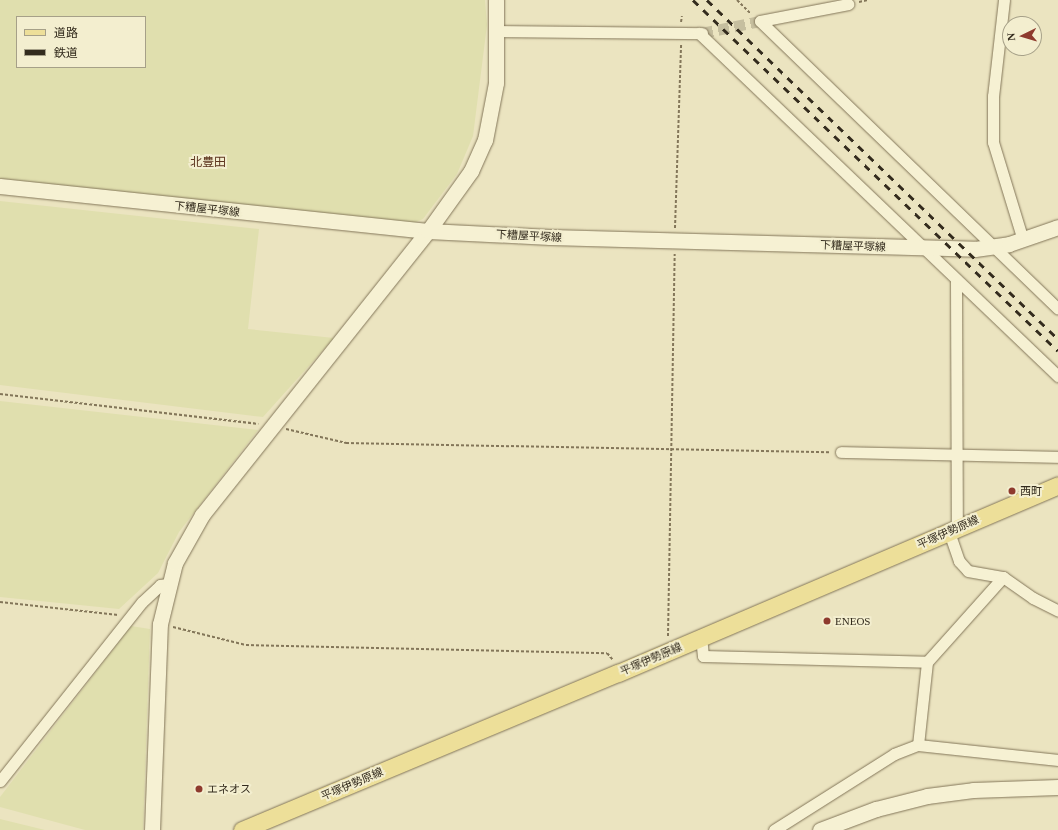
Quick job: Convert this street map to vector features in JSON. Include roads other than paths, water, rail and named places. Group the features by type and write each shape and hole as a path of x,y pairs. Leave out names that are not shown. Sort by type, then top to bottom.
{"main road":[{"name":"平塚伊勢原線","path":"242,830 673,650 1058,485"}],"street":[{"path":"152,830 160,624 168,584 185,543 202,515 428,231 471,171 485,140 496,83 498,31 496,0"},
{"path":"1004,0 993,96 993,142 1023,240"},
{"path":"848,4 760,21 1058,309"},
{"path":"498,31 700,33 926,248 956,280 1058,376"},
{"name":"下糟屋平塚線","path":"0,186 428,231 675,241 926,248 993,247 1023,240 1058,227"},
{"path":"956,280 957,454 953,529 959,561 968,571 1002,577 1033,598 1058,611"},
{"path":"841,452 1058,457"},
{"path":"918,745 927,662 1002,577"},
{"path":"0,781 131,617 160,585 168,584"},
{"path":"701,637 703,656 927,662"},
{"path":"774,830 894,754 918,745 1058,760"},
{"path":"820,830 876,809 927,796 973,790 1058,787"}],"tunnel":[{"path":"702,33 760,21"}],"railway":[{"path":"693,0 1058,351"},
{"path":"707,0 1058,339"}],"place":[{"name":"西町","path":"1012,491"},
{"name":"ENEOS","path":"827,621"},
{"name":"エネオス","path":"199,789"}],"district":[{"name":"北豊田","path":"208,163"}]}
